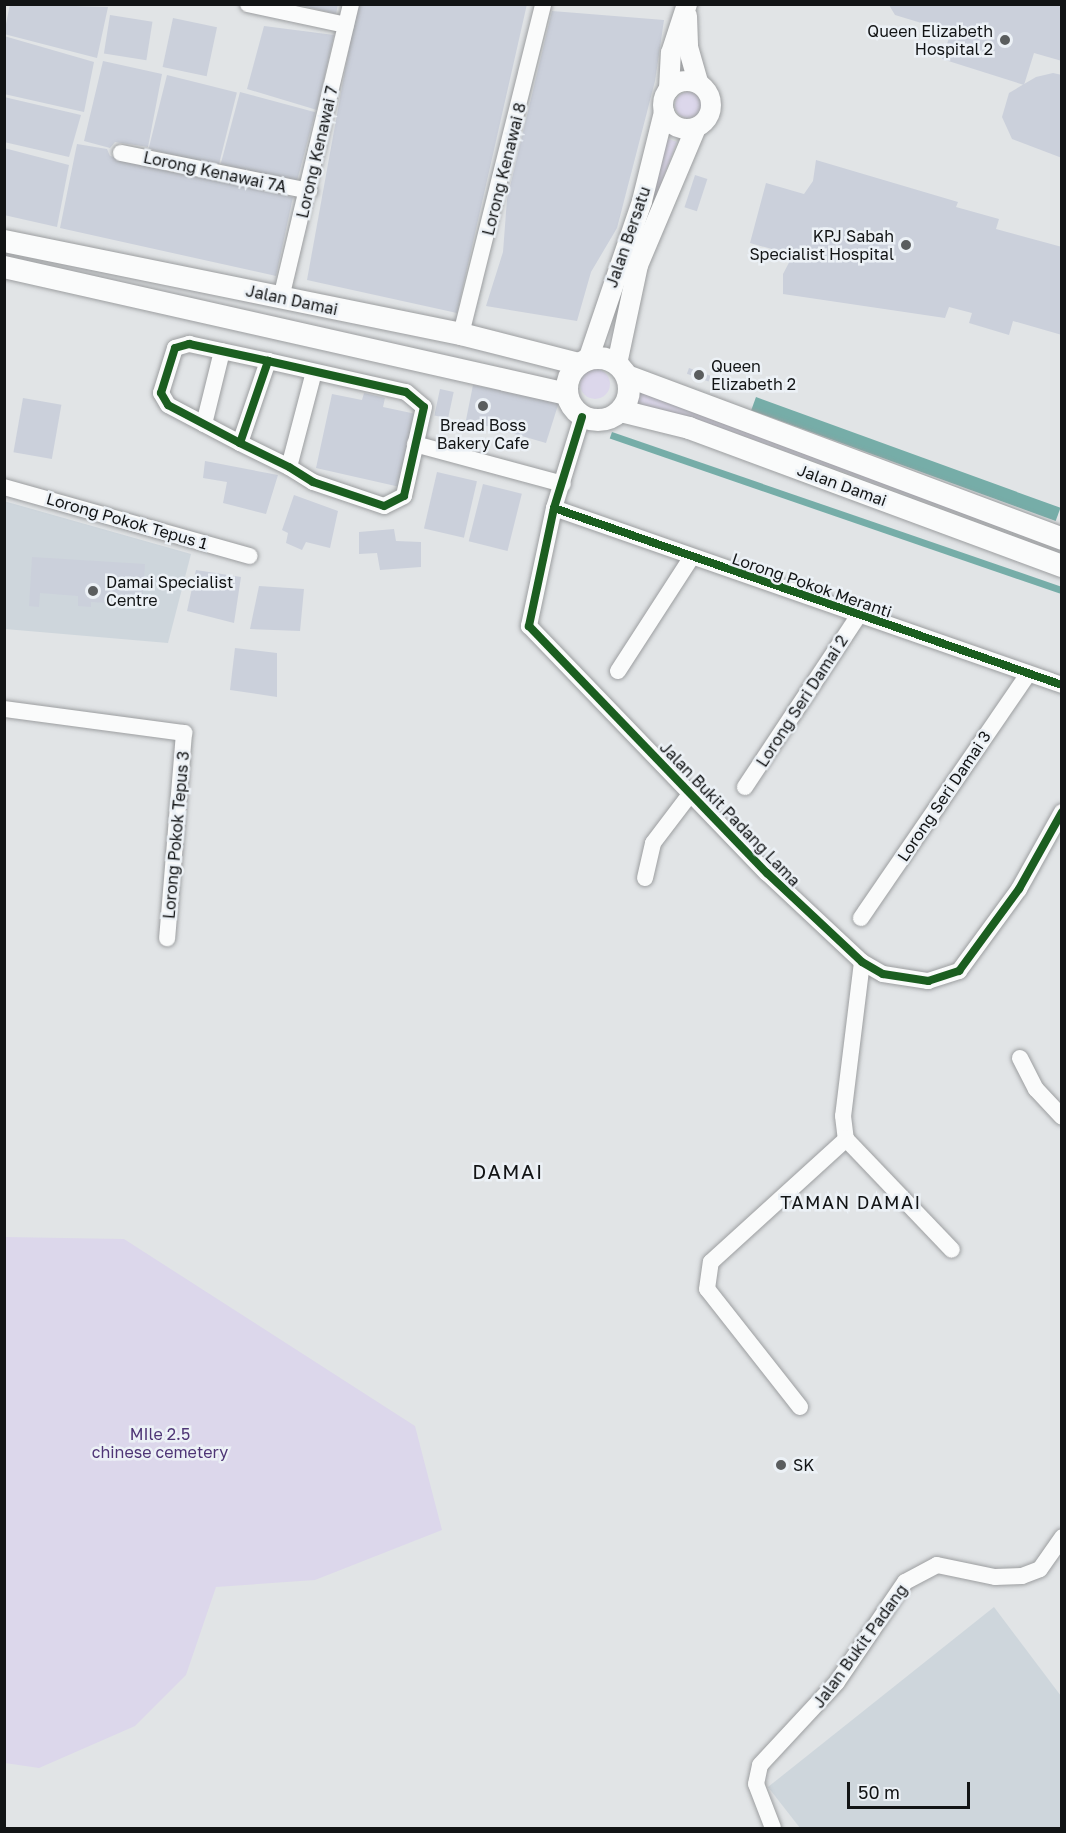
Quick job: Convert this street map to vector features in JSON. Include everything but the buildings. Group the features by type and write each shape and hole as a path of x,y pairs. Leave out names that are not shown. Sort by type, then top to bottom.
{"main road":[{"name":"Jalan Damai","path":"4,241 461,334 583,362"},
{"name":"Jalan Damai","path":"4,267 567,394"},
{"path":"583,362 622,370 630,394 621,411 603,421 582,417 567,394 569,378 583,362"},
{"name":"Jalan Damai","path":"622,370 1062,539"},
{"name":"Jalan Damai","path":"621,411 689,428 1062,566"}],"street":[{"path":"248,4 346,25"},
{"name":"Lorong Kenawai 7","path":"281,298 309,191 351,4"},
{"name":"Lorong Kenawai 8","path":"461,334 543,4"},
{"path":"687,4 688,46 698,84 711,102 708,117 696,128 674,125 664,112 669,89 671,53 687,4"},
{"path":"669,89 682,81 698,84"},
{"name":"Jalan Bersatu","path":"583,362 642,201 664,112"},
{"name":"Jalan Bersatu","path":"622,370 638,265 696,128"},
{"name":"Lorong Kenawai 7A","path":"121,153 309,191"},
{"path":"189,344 268,361 418,397 424,407 404,496 384,506 314,482 168,405 161,393 175,348 189,344"},
{"path":"204,424 222,351"},
{"path":"240,443 268,361"},
{"path":"289,467 314,372"},
{"name":"Jalan Bukit Padang Lama","path":"582,417 554,508 529,626 767,873 862,962 883,974 928,981 959,971 1019,889 1062,812"},
{"path":"415,444 563,484"},
{"name":"Lorong Pokok Tepus 1","path":"4,487 249,556"},
{"name":"Lorong Pokok Meranti","path":"554,508 691,558 1062,685"},
{"path":"618,671 691,558"},
{"name":"Lorong Seri Damai 2","path":"745,787 859,615"},
{"name":"Lorong Seri Damai 3","path":"861,918 1028,674"},
{"name":"Lorong Pokok Tepus 3","path":"4,709 184,732 167,938"},
{"path":"645,878 653,843 692,793"},
{"path":"862,962 843,1116 846,1139 952,1250"},
{"path":"1020,1058 1036,1089 1062,1118"},
{"path":"800,1407 707,1289 711,1262 846,1139"},
{"name":"Jalan Bukit Padang","path":"773,1828 756,1784 760,1765 837,1682 905,1582 938,1565 995,1577 1022,1576 1040,1569 1062,1537"}],"shaded area":[{"name":"Damai Specialist Centre","path":"4,501 191,554 168,643 5,629"},
{"path":"994,1607 1061,1696 1061,1828 800,1828 768,1787"}],"green space":[{"path":"688,92 697,96 701,105 697,114 688,118 679,114 675,105 679,96"},
{"path":"665,138 677,142 642,232"},
{"path":"595,369 606,373 610,384 606,395 595,399 584,395 580,384 584,373"},
{"path":"638,387 1061,544 1061,550 719,427 630,404"},
{"name":"MIle 2.5 chinese cemetery","path":"5,1237 124,1239 415,1426 442,1530 315,1580 216,1587 186,1675 135,1726 39,1768 5,1763"}],"water":[{"path":"756,397 1060,508 1056,521 751,410"},
{"path":"612,432 1062,587 1060,594 610,439"}],"cycle path":[{"path":"240,443 268,361 406,392 424,407 404,496 384,506 313,482 289,467 240,443 168,405 161,393 175,348 189,344 268,361"},
{"path":"582,417 554,508 529,626 767,873 862,962 883,974 928,981 959,971 1019,889 1062,812"},
{"path":"554,508 1062,685"}],"place":[{"name":"Queen Elizabeth Hospital 2","path":"1005,40"},
{"name":"KPJ Sabah Specialist Hospital","path":"906,245"},
{"name":"Queen Elizabeth 2","path":"699,375"},
{"name":"Bread Boss Bakery Cafe","path":"483,406"},
{"name":"Damai Specialist Centre","path":"93,591"},
{"name":"SK","path":"781,1465"}],"district":[{"name":"DAMAI","path":"508,1171"},
{"name":"TAMAN DAMAI","path":"851,1202"}]}
